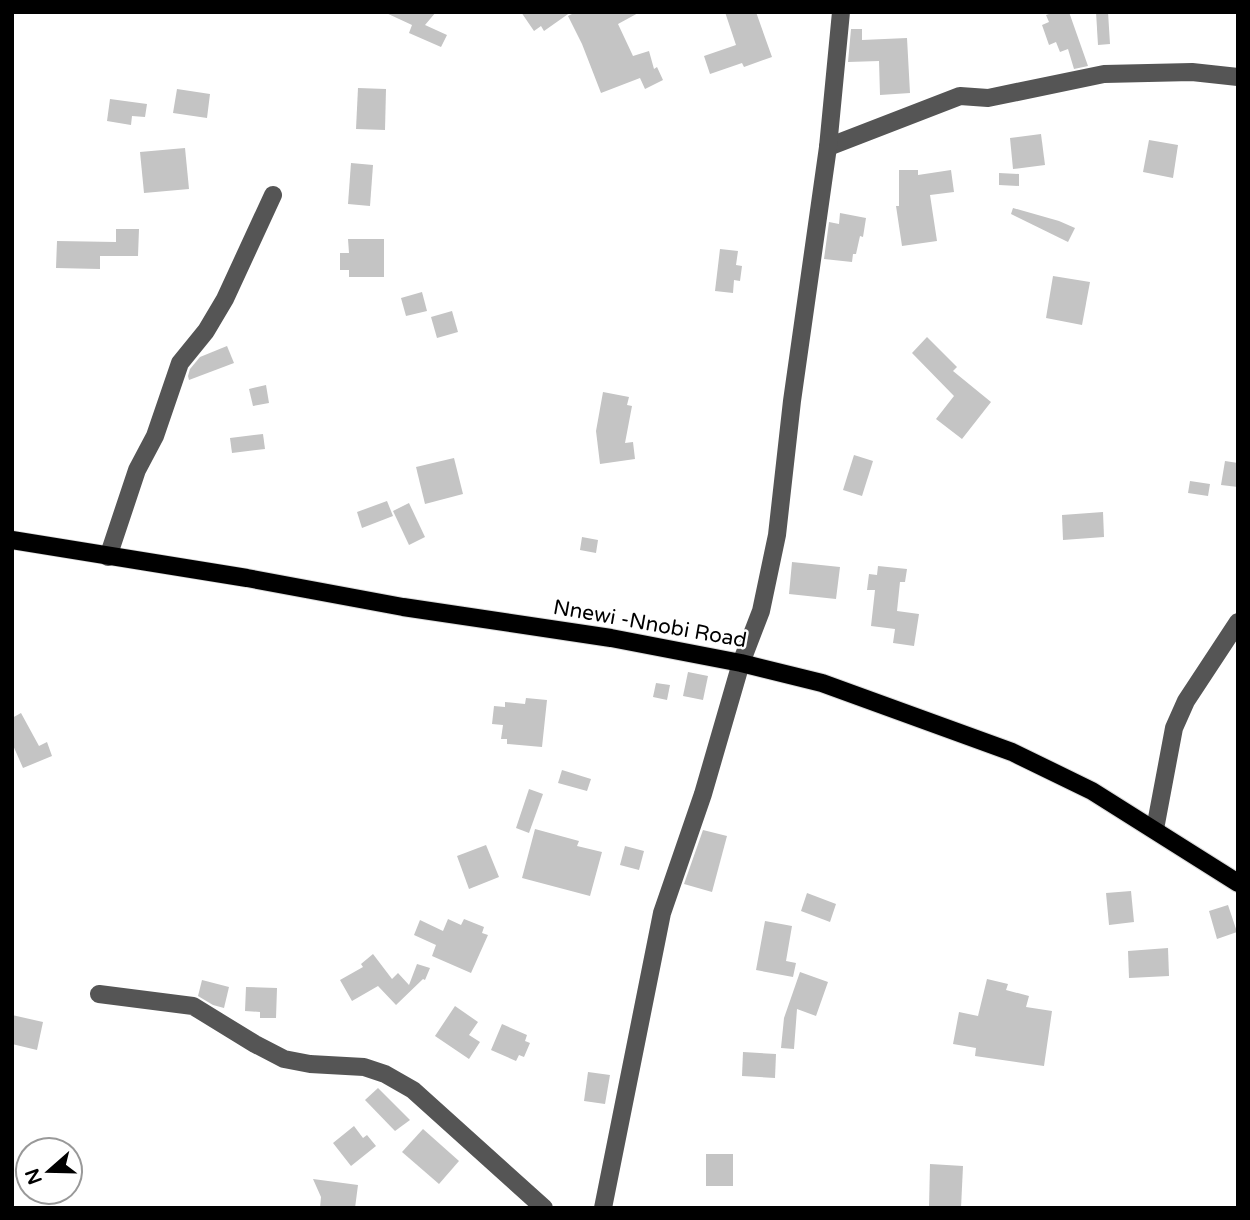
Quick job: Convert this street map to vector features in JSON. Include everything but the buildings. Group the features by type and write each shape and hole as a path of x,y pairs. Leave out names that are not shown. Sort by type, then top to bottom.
{"main road":[{"name":"Nnewi -Nnobi Road","path":"12,540 247,578 403,607 611,638 741,663 822,683 1012,752 1092,791 1238,883"}],"street":[{"path":"603,1208 662,913 703,794 741,663 761,611 777,535 785,455 828,147 841,12"},
{"path":"828,147 960,96 988,98 1104,74 1192,72 1238,77"},
{"path":"108,557 137,470 155,436 180,363 206,331 225,299 273,195"},
{"path":"1155,829 1174,728 1186,701 1238,622"},
{"path":"99,994 193,1006 284,1059 364,1067 385,1074 413,1090 544,1208"}]}
